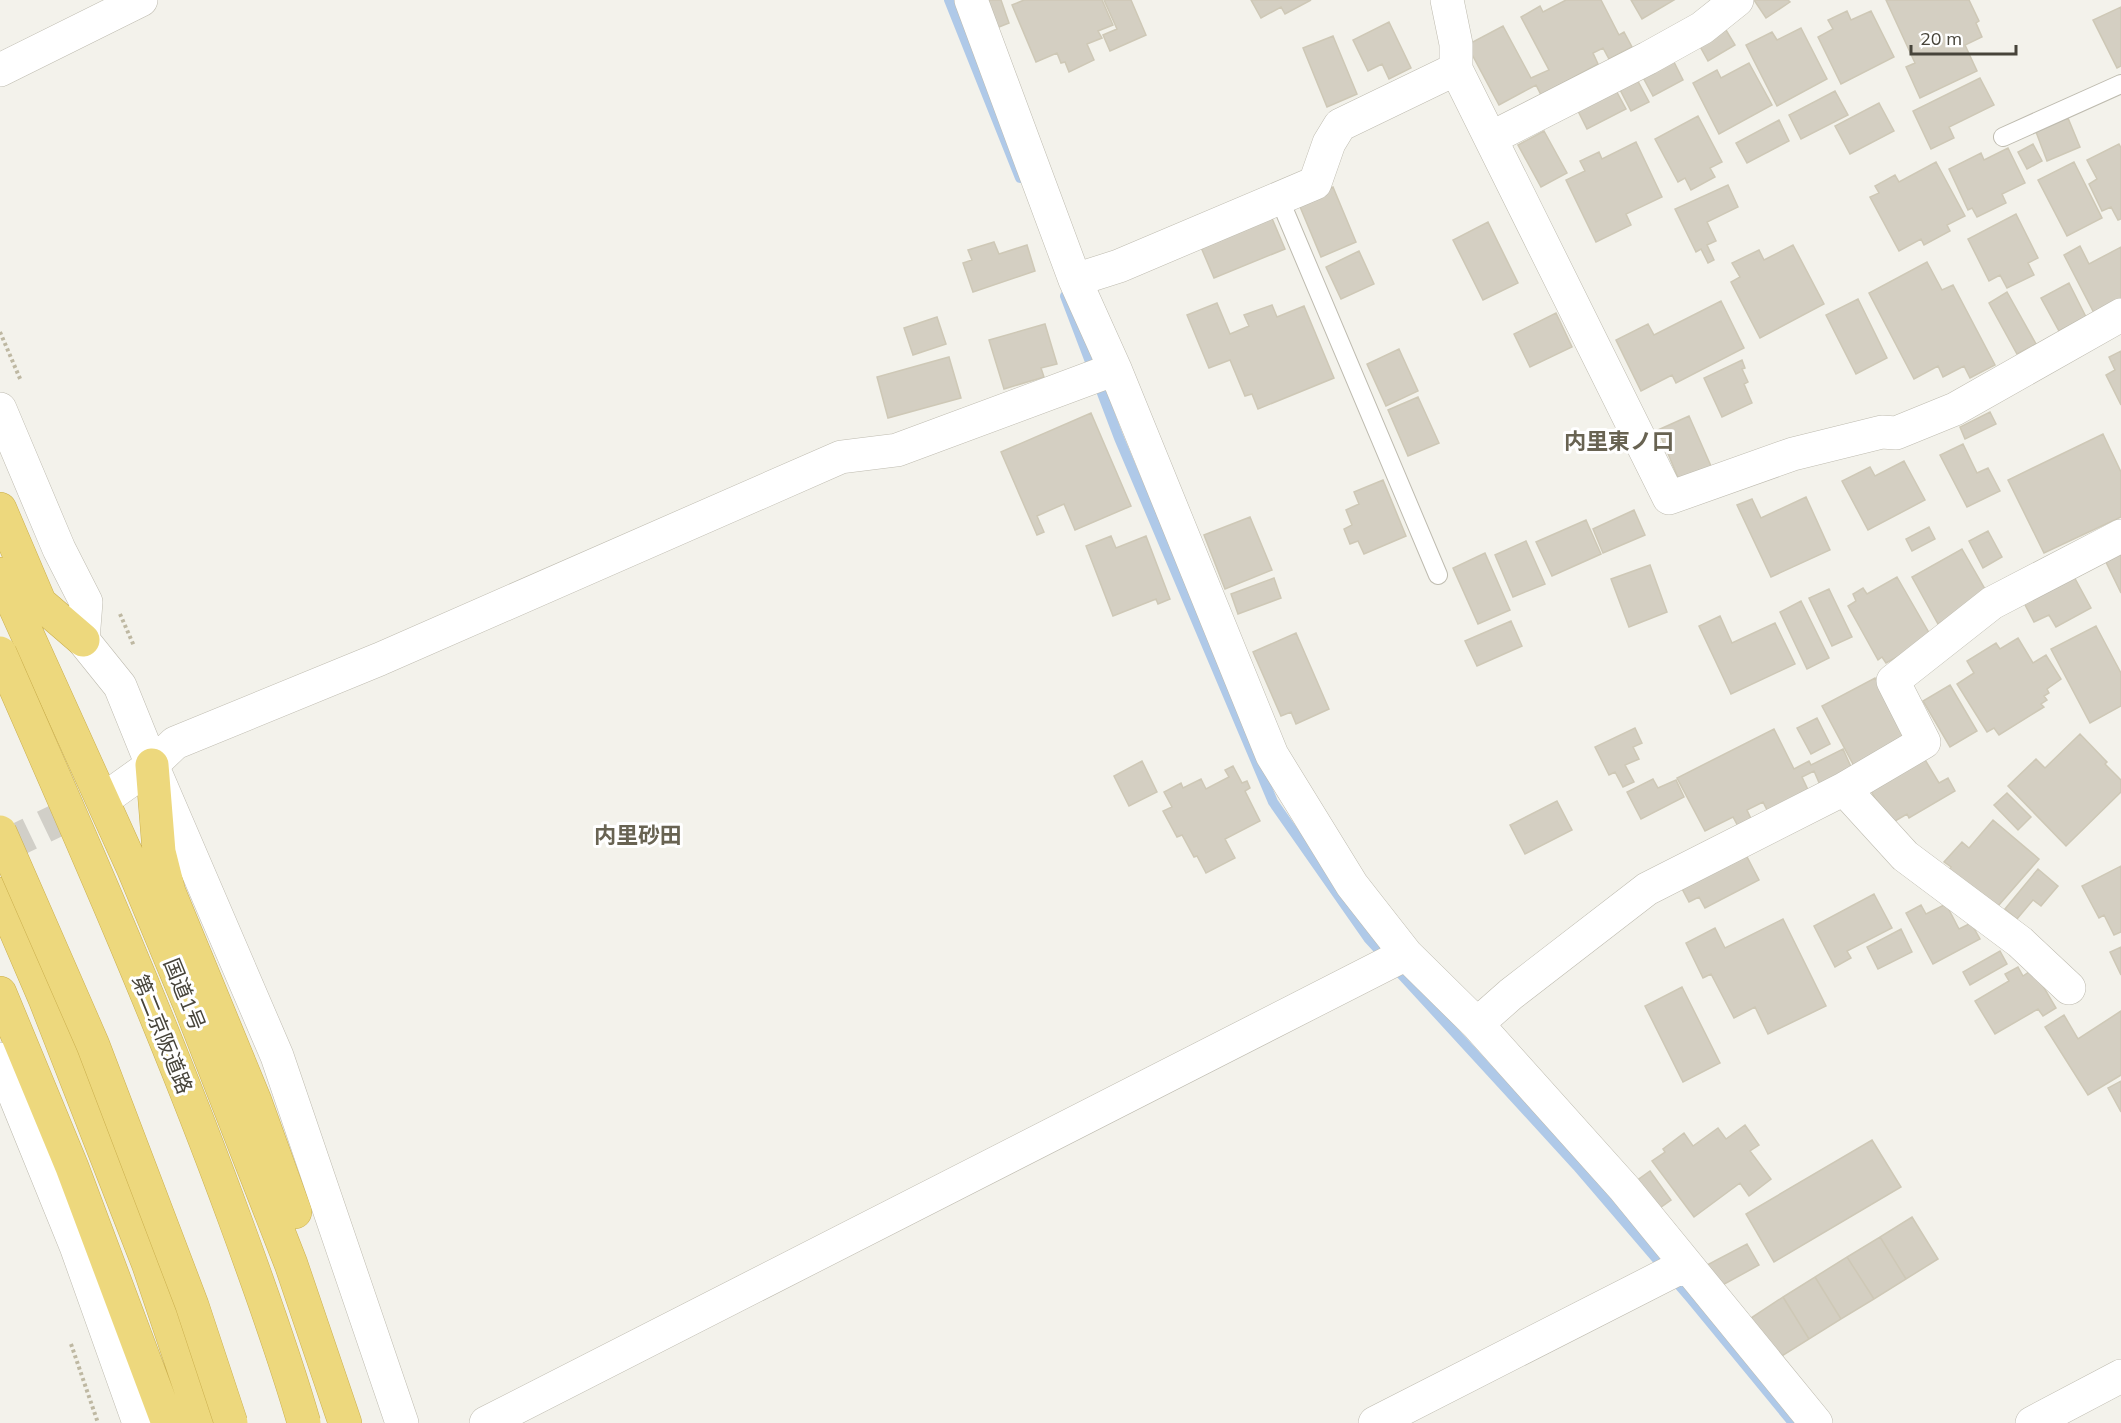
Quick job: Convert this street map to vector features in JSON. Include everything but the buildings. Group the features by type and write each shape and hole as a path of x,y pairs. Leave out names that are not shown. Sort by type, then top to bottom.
{"highway":[{"path":"0,509 40,603 83,640"},
{"name":"国道1号","path":"0,574 243,1107 291,1264 345,1423"},
{"name":"第二京阪道路","path":"0,653 162,1029 211,1153 257,1280 304,1423"},
{"path":"152,765 159,852 169,892 243,1107 336,1326 366,1423"},
{"path":"0,832 93,1045 192,1305 231,1423"},
{"path":"0,894 45,999 148,1263 202,1423"},
{"path":"0,993 72,1167 168,1423"}],"street":[{"path":"0,70 141,0"},
{"path":"971,0 1075,280 1115,369 1272,755 1352,885 1406,954 1477,1024 1624,1188 1816,1423"},
{"path":"1447,0 1455,44 1456,69 1669,498 1793,454 1882,432 1896,433 1906,429 1955,409 2121,315"},
{"path":"1491,138 1702,28 1737,0"},
{"path":"1075,280 1119,266 1315,183 1329,143 1340,125 1456,69"},
{"path":"110,795 152,765 176,743 380,659 841,457 897,450 1115,369"},
{"path":"0,409 59,549 86,602 83,640 120,686 277,1056 402,1423"},
{"path":"1477,1024 1520,986 1647,889 1844,789 1924,742 1893,681 1992,603 2121,536"},
{"path":"1844,789 1905,855 2020,942 2069,988"},
{"path":"486,1423 1406,954"},
{"path":"0,1059 76,1246 139,1423"},
{"path":"1375,1423 1685,1265"},
{"path":"2032,1423 2121,1376"}],"lane":[{"path":"2003,137 2121,84"},
{"path":"1279,198 1438,575"}],"path":[{"path":"69,1337 98,1423"}],"waterway":[{"path":"949,0 1020,178"},
{"path":"1065,296 1119,438 1273,802 1368,938 1577,1166 1793,1423"}],"tunnel":[{"path":"0,848 110,795"}],"district":[{"name":"内里東ノ口","path":"1619,441"},
{"name":"内里砂田","path":"638,835"}]}
